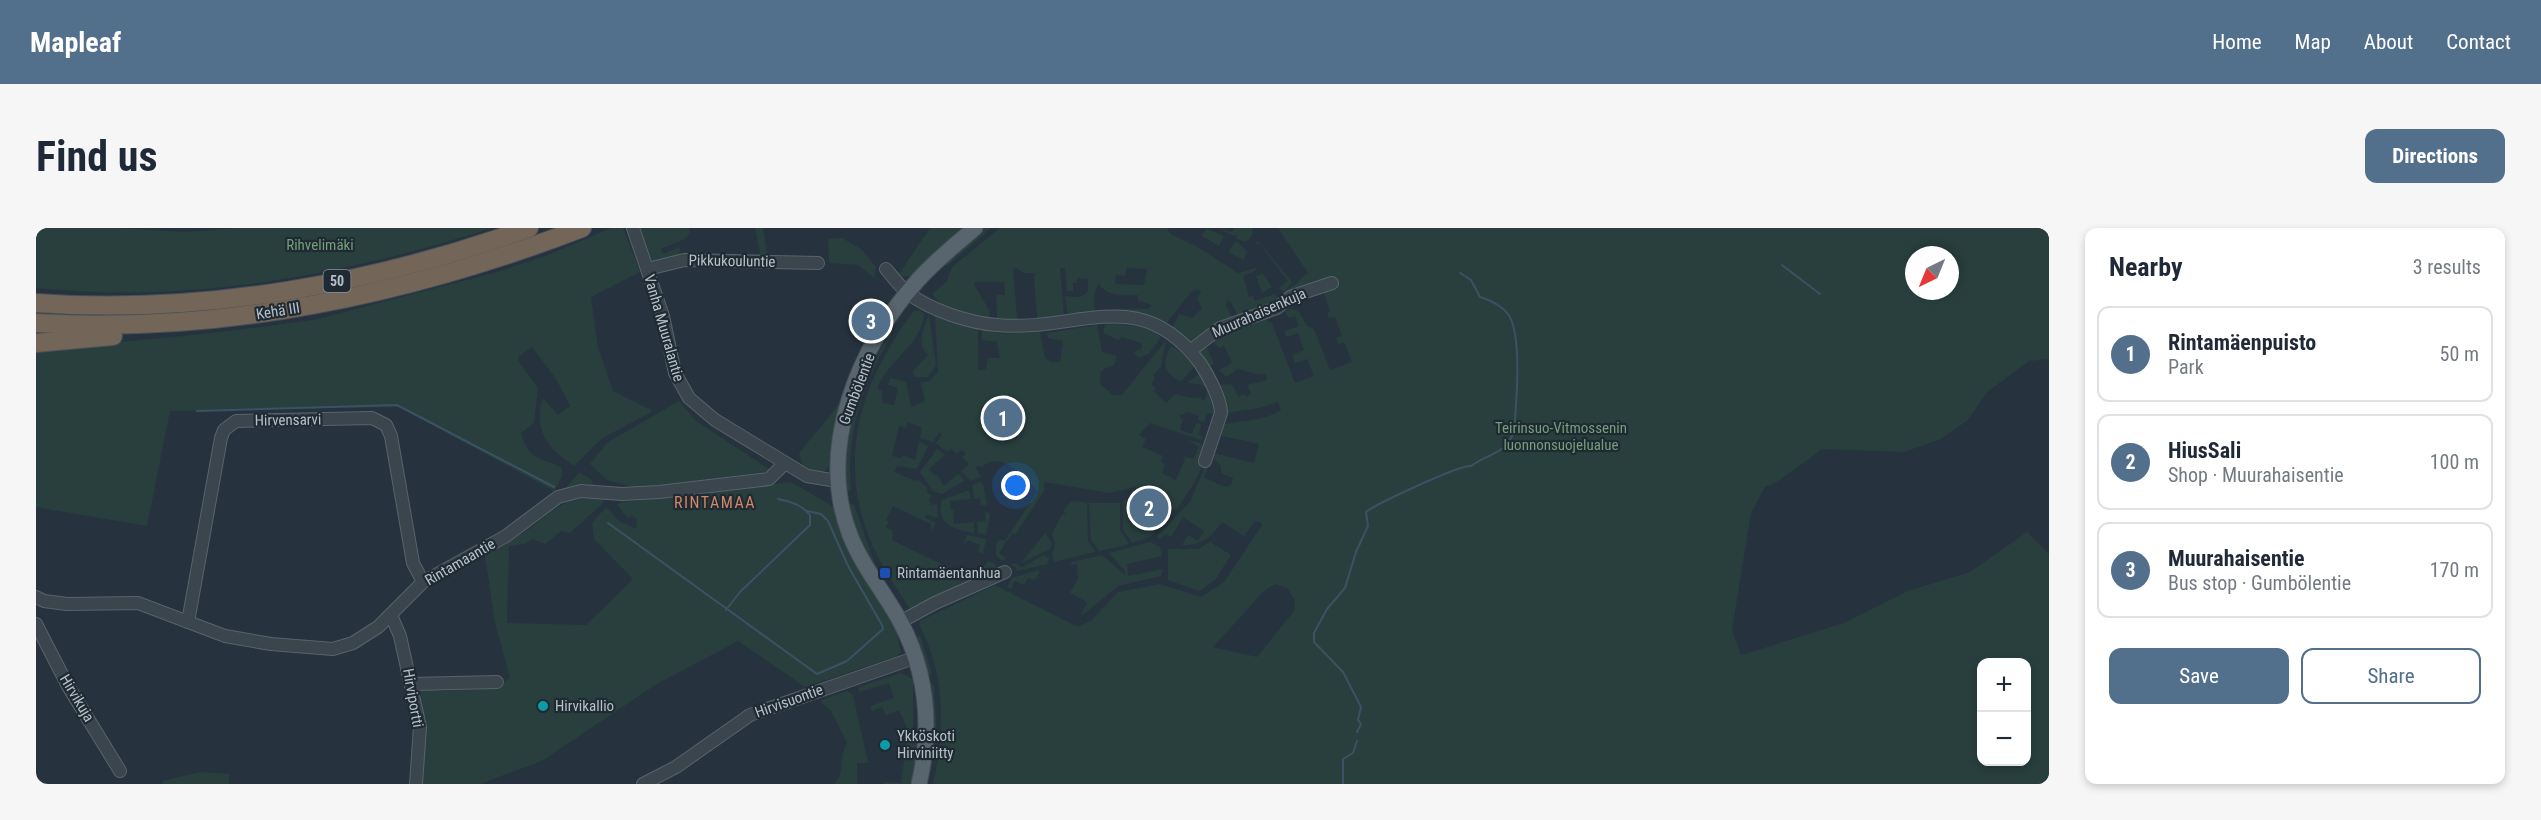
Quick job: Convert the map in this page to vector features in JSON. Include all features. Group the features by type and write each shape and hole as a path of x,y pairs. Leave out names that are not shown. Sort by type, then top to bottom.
{"highway":[{"name":"Kehä III","path":"36,303 140,304 227,298 350,278 455,253 529,228"},
{"name":"Kehä III","path":"36,323 93,326 201,321 286,311 353,298 458,271 582,228"},
{"path":"36,294 140,304"},
{"path":"36,343 162,331 201,321"}],"main road":[{"name":"Gumbölentie","path":"919,784 927,735 923,680 900,622 849,534 837,481 840,434 851,395 875,342 908,293 929,269 975,228"}],"street":[{"name":"Vanha Muuralantie","path":"634,229 663,316 672,363 686,395 715,420 807,476 837,481"},
{"name":"Pikkukouluntie","path":"648,269 684,260 818,263"},
{"path":"886,269 908,293 929,305 995,325 1024,325 1114,316 1137,318 1158,325 1190,351 1202,367 1221,409 1205,460"},
{"name":"Muurahaisenkuja","path":"1190,351 1220,328 1277,308 1290,297 1332,283"},
{"name":"Hirvensarvi","path":"188,622 221,438 224,430 236,421 372,418 386,425 391,436 412,563 423,582"},
{"name":"Rintamaantie","path":"36,597 44,601 67,604 138,603 225,636 271,644 333,649 353,643 378,627 423,582 506,536 558,497 569,493 635,494 770,479 785,463"},
{"path":"900,622 935,603 1005,572"},
{"name":"Hirviportti","path":"391,615 400,636 420,728 416,784"},
{"name":"Hirvikuja","path":"36,624 68,686 120,771"},
{"name":"Hirvisuontie","path":"643,784 676,766 750,715 914,658"},
{"path":"412,684 497,682"}],"green space":[{"name":"Rihvelimäki","path":"36,228 119,228 185,232 238,228 492,228 381,259 267,282 152,292 94,292 36,288"},
{"path":"611,228 623,228 640,272 591,297 598,348 613,391 653,411 601,439 574,466 550,446 541,429 540,420 543,398 558,415 570,406 556,379 532,347 519,356 518,361 538,388 534,423 521,433 531,453 562,468 562,477 554,491 399,407 170,411 147,526 36,507 36,350 204,334 314,320 497,272 548,255"},
{"path":"639,228 689,228 690,233 685,239 661,249 663,254 680,247 679,257 652,262 643,246"},
{"path":"755,228 763,228 768,258 761,258"},
{"path":"930,228 963,228 912,276 897,277"},
{"path":"983,228 991,228 947,266 943,265"},
{"path":"1000,228 1167,228 1170,234 1196,246 1238,273 1256,268 1257,270 1243,276 1249,297 1253,296 1255,301 1275,294 1279,301 1238,317 1231,302 1227,300 1226,305 1233,319 1193,343 1188,343 1172,328 1179,314 1192,318 1202,308 1197,299 1201,292 1199,290 1192,291 1165,325 1114,311 1115,309 1149,309 1152,305 1138,300 1138,295 1110,293 1098,283 1094,295 1095,313 1068,316 1065,296 1078,297 1085,294 1088,291 1088,279 1077,278 1077,283 1073,283 1073,291 1067,291 1065,268 1060,269 1064,318 1022,321 1037,318 1034,275 1036,273 1024,273 1016,268 1013,269 1017,318 1015,321 997,320 996,295 1005,295 1004,282 976,282 974,284 989,310 990,320 945,308 932,294 946,282 952,267","holes":["1127,268 1147,269 1144,285 1115,284 1116,275 1125,276"]},
{"path":"1206,228 1224,236 1219,246 1202,236"},
{"path":"1218,228 1232,232 1234,228 1252,228 1253,232 1250,239 1244,242 1236,238 1237,234 1234,236"},
{"name":"Teirinsuo-Vitmossenin luonnonsuojelualue","path":"1278,228 2049,228 2049,359 2029,361 1987,392 1968,420 1941,439 1904,452 1822,449 1780,480 1765,487 1751,513 1732,630 1741,655 1844,623 1908,591 1970,572 2027,532 2049,554 2049,784 933,784 940,744 941,703 934,663 919,625 920,621 995,585 1078,627 1093,619 1118,592 1160,584 1201,597 1224,582 1262,525 1260,522 1255,521 1244,536 1222,522 1205,540 1182,545 1188,535 1198,541 1204,531 1183,517 1171,537 1166,534 1160,539 1157,536 1190,502 1205,467 1208,467 1204,478 1226,487 1231,485 1233,478 1221,473 1221,466 1212,457 1213,453 1254,463 1259,444 1218,435 1223,424 1261,418 1281,410 1278,402 1259,408 1227,413 1215,385 1232,384 1238,397 1244,394 1246,397 1251,394 1247,385 1267,380 1266,374 1238,369 1226,377 1219,370 1232,363 1224,346 1219,348 1211,339 1219,333 1263,318 1272,323 1295,383 1314,376 1307,359 1295,363 1292,355 1304,350 1298,333 1286,337 1284,331 1299,326 1295,316 1289,318 1285,311 1292,309 1299,312 1307,326 1314,329 1330,370 1352,362 1344,342 1338,344 1336,338 1342,336 1335,317 1329,318 1327,312 1330,311 1323,291 1285,293 1308,273","holes":["1275,584 1287,588 1295,600 1294,611 1257,657 1213,647 1263,592"]},
{"path":"842,238 861,249 876,267 874,276 878,281 858,265 829,263 828,239"},
{"path":"1236,241 1247,251 1244,260 1228,252"},
{"path":"1258,241 1292,282 1284,292 1280,287 1288,281 1259,243 1254,245"},
{"path":"1263,274 1272,287 1262,293 1256,276"},
{"path":"919,310 924,313 918,334 888,369 877,389 882,391 882,403 894,405 898,388 888,385 890,378 906,382 911,407 925,401 921,383 929,381 938,372 935,316 978,329 978,370 986,369 988,358 1000,358 997,342 982,340 982,330 1005,334 1040,332 1045,358 1051,362 1060,362 1063,341 1048,338 1047,333 1097,325 1102,352 1117,356 1114,365 1105,368 1100,373 1100,384 1113,395 1122,395 1166,340 1161,367 1153,375 1155,378 1151,384 1156,388 1153,391 1166,403 1175,394 1192,398 1201,397 1202,401 1206,398 1207,388 1218,408 1208,434 1214,414 1207,413 1204,423 1198,420 1199,416 1186,412 1184,415 1181,414 1179,418 1183,419 1180,430 1192,434 1196,423 1201,424 1199,434 1203,438 1201,440 1150,423 1139,435 1146,439 1142,447 1163,456 1161,462 1165,464 1162,473 1176,480 1185,459 1183,456 1193,459 1199,447 1188,440 1201,444 1205,449 1197,478 1179,506 1175,511 1154,491 1135,487 1109,493 1045,482 1043,489 1046,488 1015,535 1012,533 999,553 1006,558 1002,561 996,555 996,544 1000,539 1005,541 1037,492 1034,487 1007,464 995,461 981,467 975,466 981,477 970,481 961,471 969,464 962,457 966,454 962,450 956,454 951,449 947,452 936,443 942,434 939,433 933,442 920,438 922,428 907,422 907,428 899,426 892,456 902,458 902,455 915,460 919,441 928,446 917,469 897,466 894,472 916,481 918,479 928,489 926,491 932,496 929,498 931,505 937,504 938,518 927,515 924,517 936,523 931,531 931,524 893,506 886,520 889,522 886,527 893,531 892,540 974,580 988,561 995,563 996,570 912,612 871,542 861,511 856,481 855,451 868,393 880,365 914,311"},
{"path":"929,314 936,365 928,377 914,377 913,371 928,355 922,346 922,340 923,329"},
{"path":"1111,323 1152,329 1161,337 1149,354 1138,358 1134,352 1142,348 1142,343 1122,337 1118,340 1103,333 1105,325"},
{"path":"890,332 892,334 873,371 859,409 851,448 851,490 845,494 843,451 856,396"},
{"path":"1206,345 1214,364 1209,366 1197,354"},
{"path":"1171,346 1181,352 1194,367 1181,381 1171,375 1166,367 1166,357"},
{"path":"855,363 858,365 830,466 821,473 811,472 804,468 799,454 841,400 853,376"},
{"path":"1199,374 1207,388 1199,384 1187,383"},
{"path":"679,401 696,421 772,471 636,488 607,480 590,464 608,442"},
{"path":"937,449 945,455 929,469 935,476 937,475 944,486 958,474 965,480 942,494 933,491 920,472"},
{"path":"579,473 591,479 594,486 564,490"},
{"path":"791,482 836,508 900,633 898,639 901,652 898,656 805,687 738,641 655,685 542,761 480,784 423,784 425,720 420,689 444,691 499,688 510,677 495,623 485,556 565,504 581,499 603,499 604,502 570,533 561,531 545,544 533,539 524,544 509,546 507,623 586,625 633,579 594,539 592,523 606,507 619,521 636,529 637,518 632,516 628,518 617,505 622,502"},
{"path":"980,482 983,484 987,505 981,506 980,498 974,499 972,485"},
{"path":"969,490 971,499 950,501 951,510 954,511 953,524 974,522 974,533 953,528 941,515 942,500"},
{"path":"1136,495 1155,499 1171,514 1150,537 1132,543 1123,529 1123,501"},
{"path":"846,502 854,505 876,567 862,552"},
{"path":"1070,502 1087,503 1088,541 1095,552 1054,562 1052,554 1055,545 1052,534 1062,514 1066,514 1063,511"},
{"path":"1089,503 1120,503 1120,530 1128,542 1127,545 1099,551 1091,540"},
{"path":"985,511 990,514 986,535 978,533 977,522 986,521"},
{"path":"1045,533 1052,543 1050,549 1021,563"},
{"path":"967,535 986,539 983,554 978,552 980,545 968,540 963,545"},
{"path":"1150,542 1160,547 1162,556 1127,564 1128,576 1163,569 1161,576 1118,586 1080,617 1087,602 1070,593 1078,578 1077,564 1070,565 1072,562 1102,555 1125,575 1125,571 1109,553"},
{"path":"1210,542 1231,555 1215,580 1199,591 1168,580 1168,549 1198,549"},
{"path":"1043,555 1049,558 1047,564 1017,571 1015,566 1011,566 1013,563 1023,567"},
{"path":"1038,570 1040,573 1034,580 1028,578 1024,585 1015,581 1011,589 1007,587 1012,578"},
{"path":"920,636 932,673 929,676 917,637"},
{"path":"901,673 913,679 913,732 896,734 895,732 907,727 899,710 886,715 882,707 872,711 870,706 894,698 889,683 859,692 859,687"},
{"path":"930,681 934,686 937,733 931,771 928,772"},
{"path":"847,691 853,695 868,763 857,763 857,784 834,784 840,774 844,748 847,743 831,711 820,701"},
{"path":"907,737 918,737 919,760 914,784 884,784 884,782 901,783"},
{"path":"200,772 229,774 229,784 163,784 163,781"}],"waterway":[{"path":"1782,265 1820,294"},
{"path":"1357,732 1361,724 1358,720 1361,707 1343,672 1314,642 1314,633 1327,609 1345,588 1356,552 1368,526 1366,512 1401,493 1471,466 1501,450 1514,432 1517,354 1513,324 1505,311 1495,303 1480,297 1471,280 1460,273"},
{"path":"197,411 397,405 554,487"},
{"path":"726,610 740,592 810,525 810,515 800,506 778,499"},
{"path":"608,523 817,674 847,661 883,629 848,566 828,521 821,514 807,511"},
{"path":"1343,784 1343,759 1353,753 1357,741"}],"place":[{"name":"Muurahaisentie","path":"871,321"},
{"name":"Rintamäenpuisto","path":"1003,418"},
{"name":"HiusSali","path":"1149,508"},
{"name":"Rintamäentanhua","path":"885,573"},
{"name":"Hirvikallio","path":"543,706"},
{"name":"Ykköskoti Hirviniitty","path":"885,745"}],"district":[{"name":"RINTAMAA","path":"715,502"}]}
